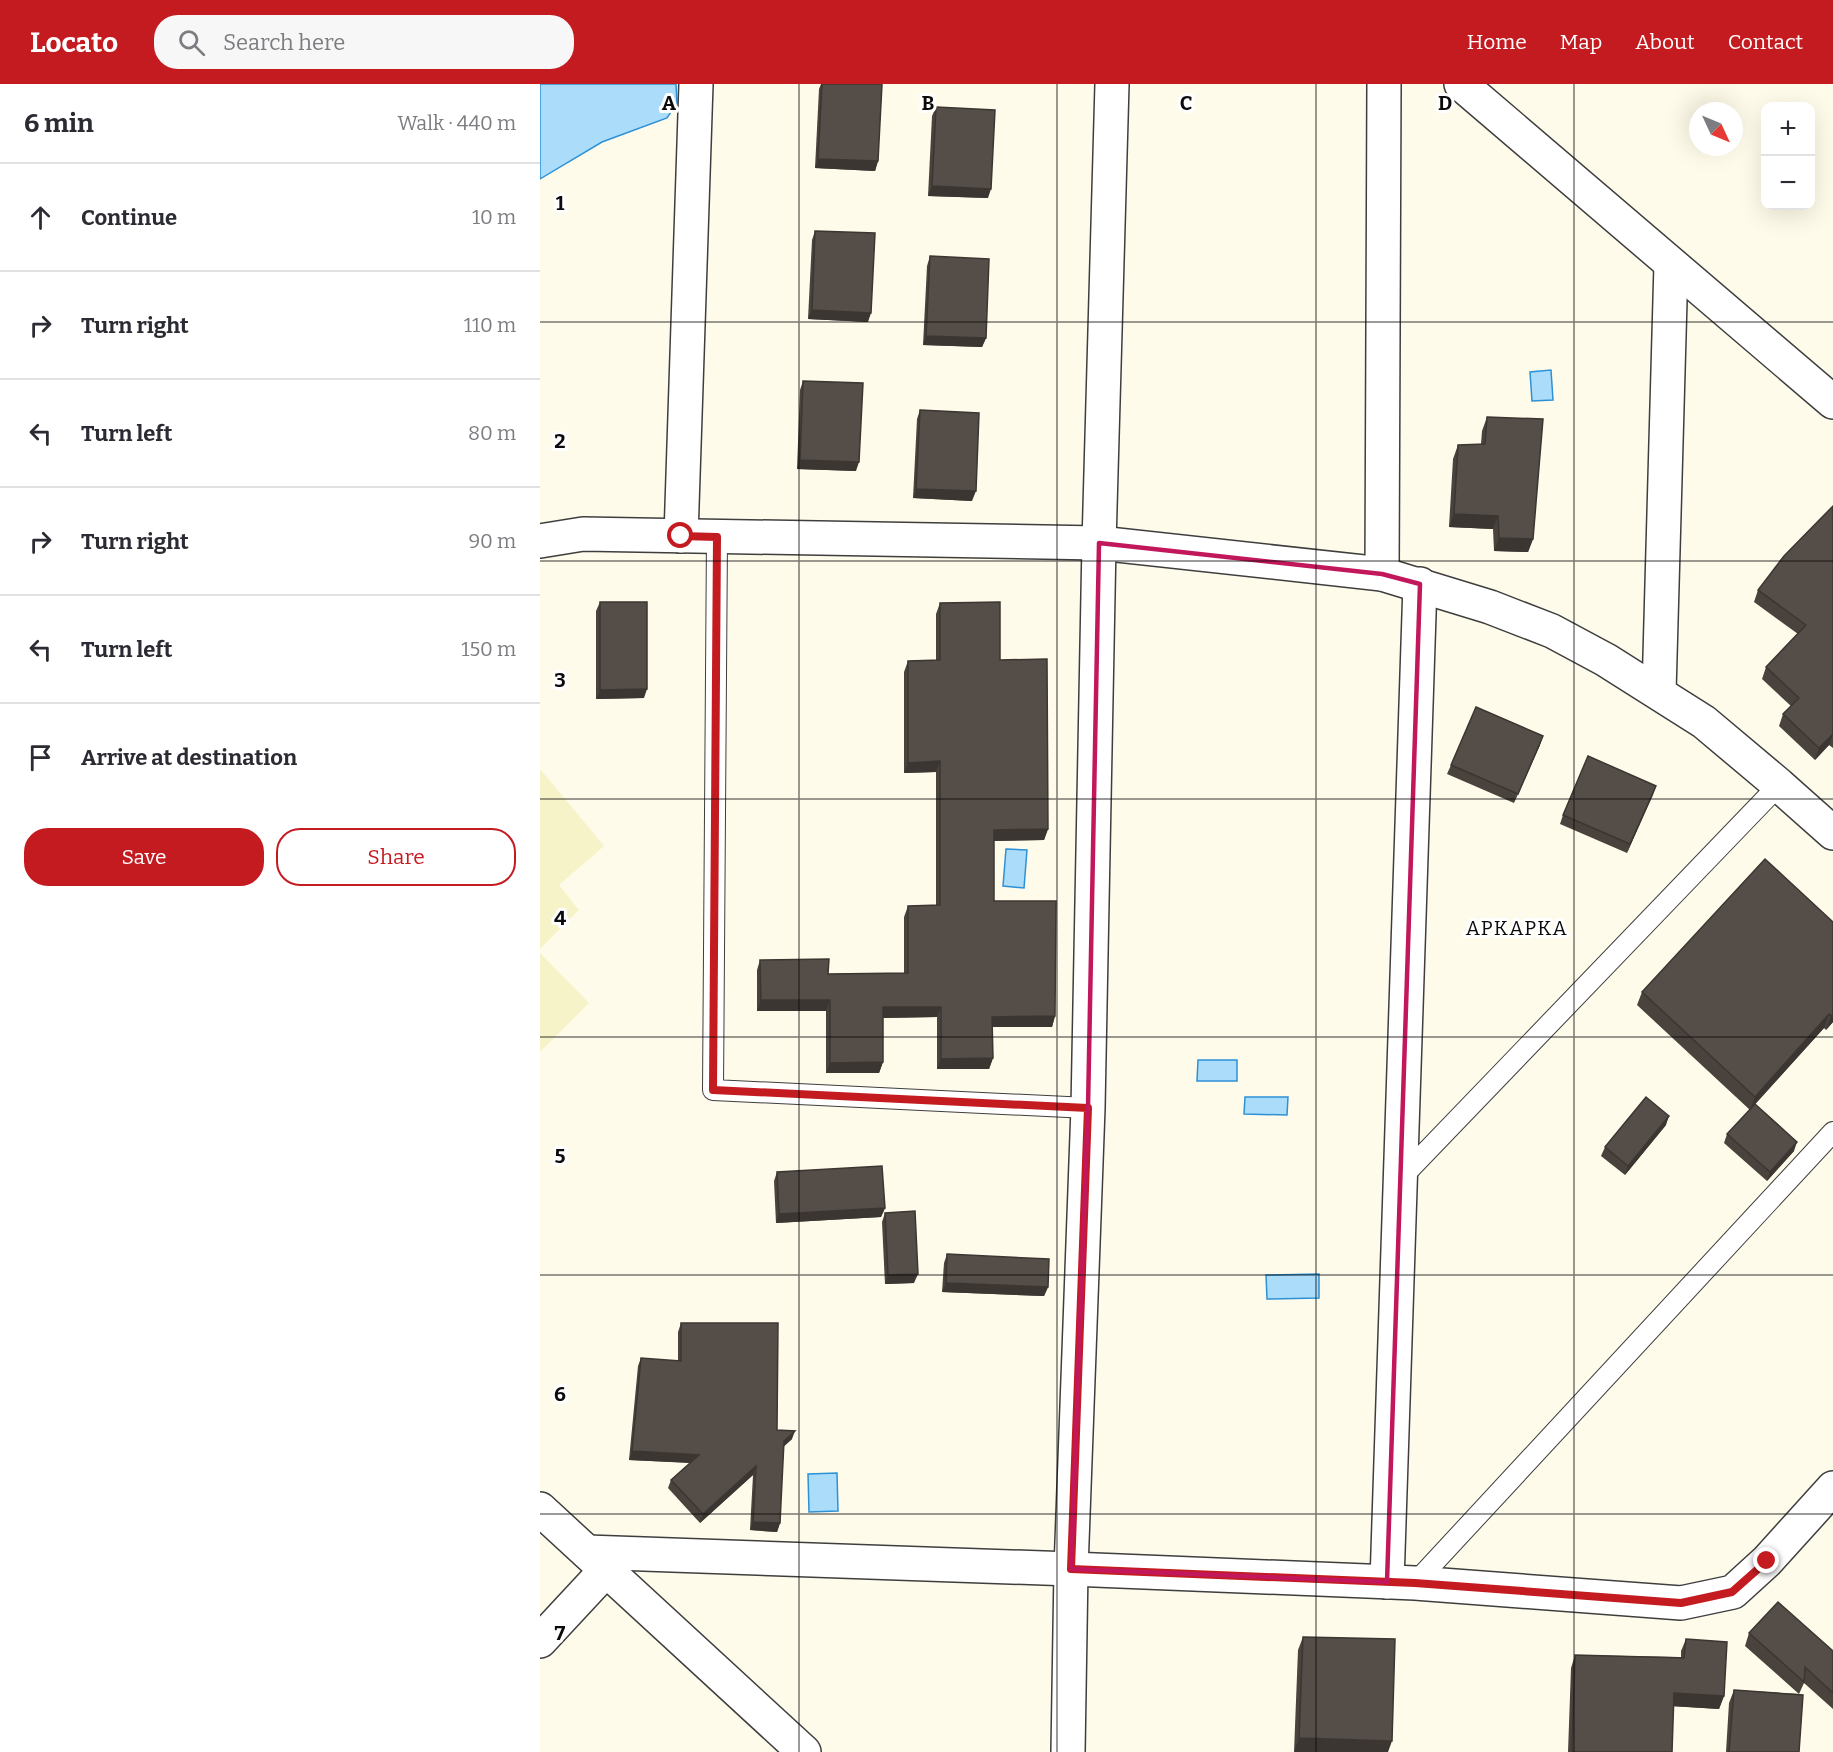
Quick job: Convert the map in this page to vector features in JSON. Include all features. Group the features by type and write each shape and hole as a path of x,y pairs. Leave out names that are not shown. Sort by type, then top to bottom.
{"street":[{"path":"681,536 696,84"},
{"path":"1068,1752 1071,1569 1088,1108 1099,543 1112,84"},
{"path":"1382,574 1384,84"},
{"path":"1461,84 1833,402"},
{"path":"1659,692 1671,264"},
{"path":"540,541 583,534 1099,543 1382,574 1490,607 1552,631 1606,660 1704,722 1833,833"},
{"path":"1401,1583 1401,1178 1420,584"},
{"path":"597,1561 1071,1569 1401,1583 1681,1603 1732,1592 1767,1561 1833,1488"},
{"path":"540,1509 804,1752"},
{"path":"540,1641 597,1561"}],"lane":[{"path":"717,537 713,1090 1088,1108"},
{"path":"1401,1178 1779,785"},
{"path":"1401,1583 1833,1132"}],"highlighted area":[{"path":"1099,543 1382,574 1420,584 1387,1582 1071,1569 1088,1108"}],"shaded area":[{"path":"540,769 604,846 559,885 579,910 540,949"},
{"path":"540,953 589,1003 540,1052"}],"water":[{"path":"540,84 676,84 677,103 667,118 602,142 540,179"},
{"path":"1551,370 1553,400 1532,401 1530,372"},
{"path":"1006,849 1027,850 1024,888 1003,886"},
{"path":"1198,1060 1237,1060 1237,1081 1197,1081"},
{"path":"1245,1097 1288,1097 1287,1115 1244,1114"},
{"path":"1319,1274 1319,1298 1267,1299 1266,1275"},
{"path":"837,1473 838,1511 809,1512 808,1474"}],"building":[{"path":"822,84 882,84 878,161 818,159"},
{"path":"936,107 995,110 991,189 932,186"},
{"path":"815,231 875,233 871,313 812,310"},
{"path":"930,256 989,259 986,338 926,336"},
{"path":"803,381 863,383 859,462 800,460"},
{"path":"920,410 979,413 976,491 916,489"},
{"path":"1487,417 1543,419 1533,539 1499,538 1498,516 1454,514 1458,445 1485,444"},
{"path":"1833,506 1833,734 1819,748 1783,714 1799,698 1766,667 1806,625 1758,590 1784,556"},
{"path":"600,602 647,602 647,689 600,690"},
{"path":"1000,602 1000,660 1047,659 1048,829 994,830 994,901 1056,901 1055,1016 992,1017 993,1058 941,1059 941,1007 883,1007 883,1062 830,1063 830,1000 761,1000 760,960 829,959 828,974 908,973 908,906 940,905 940,761 908,763 908,661 940,660 940,603"},
{"path":"1476,707 1543,736 1518,794 1451,765"},
{"path":"1588,756 1656,786 1630,844 1563,815"},
{"path":"1765,859 1833,922 1833,1014 1831,1016 1829,1014 1755,1097 1642,992"},
{"path":"1646,1097 1669,1116 1628,1166 1605,1147"},
{"path":"1755,1104 1797,1142 1770,1172 1727,1134"},
{"path":"882,1166 885,1208 779,1214 777,1172"},
{"path":"915,1211 918,1274 888,1275 885,1213"},
{"path":"947,1254 1049,1259 1048,1287 946,1283"},
{"path":"681,1323 778,1323 777,1430 795,1431 784,1441 780,1523 753,1522 756,1466 703,1514 671,1480 699,1455 632,1451 641,1358 681,1361"},
{"path":"1778,1602 1833,1651 1833,1693 1805,1667 1804,1682 1749,1633"},
{"path":"1303,1637 1395,1639 1392,1741 1299,1738"},
{"path":"1686,1639 1727,1642 1724,1696 1674,1693 1672,1752 1572,1752 1575,1655 1684,1658"},
{"path":"1734,1690 1803,1695 1799,1752 1729,1752"}],"district":[{"name":"APKAPKA","path":"1517,928"}],"route":[{"path":"681,536 717,537 713,1090 1088,1108 1071,1569 1415,1583 1681,1603 1732,1592 1767,1561"}]}
